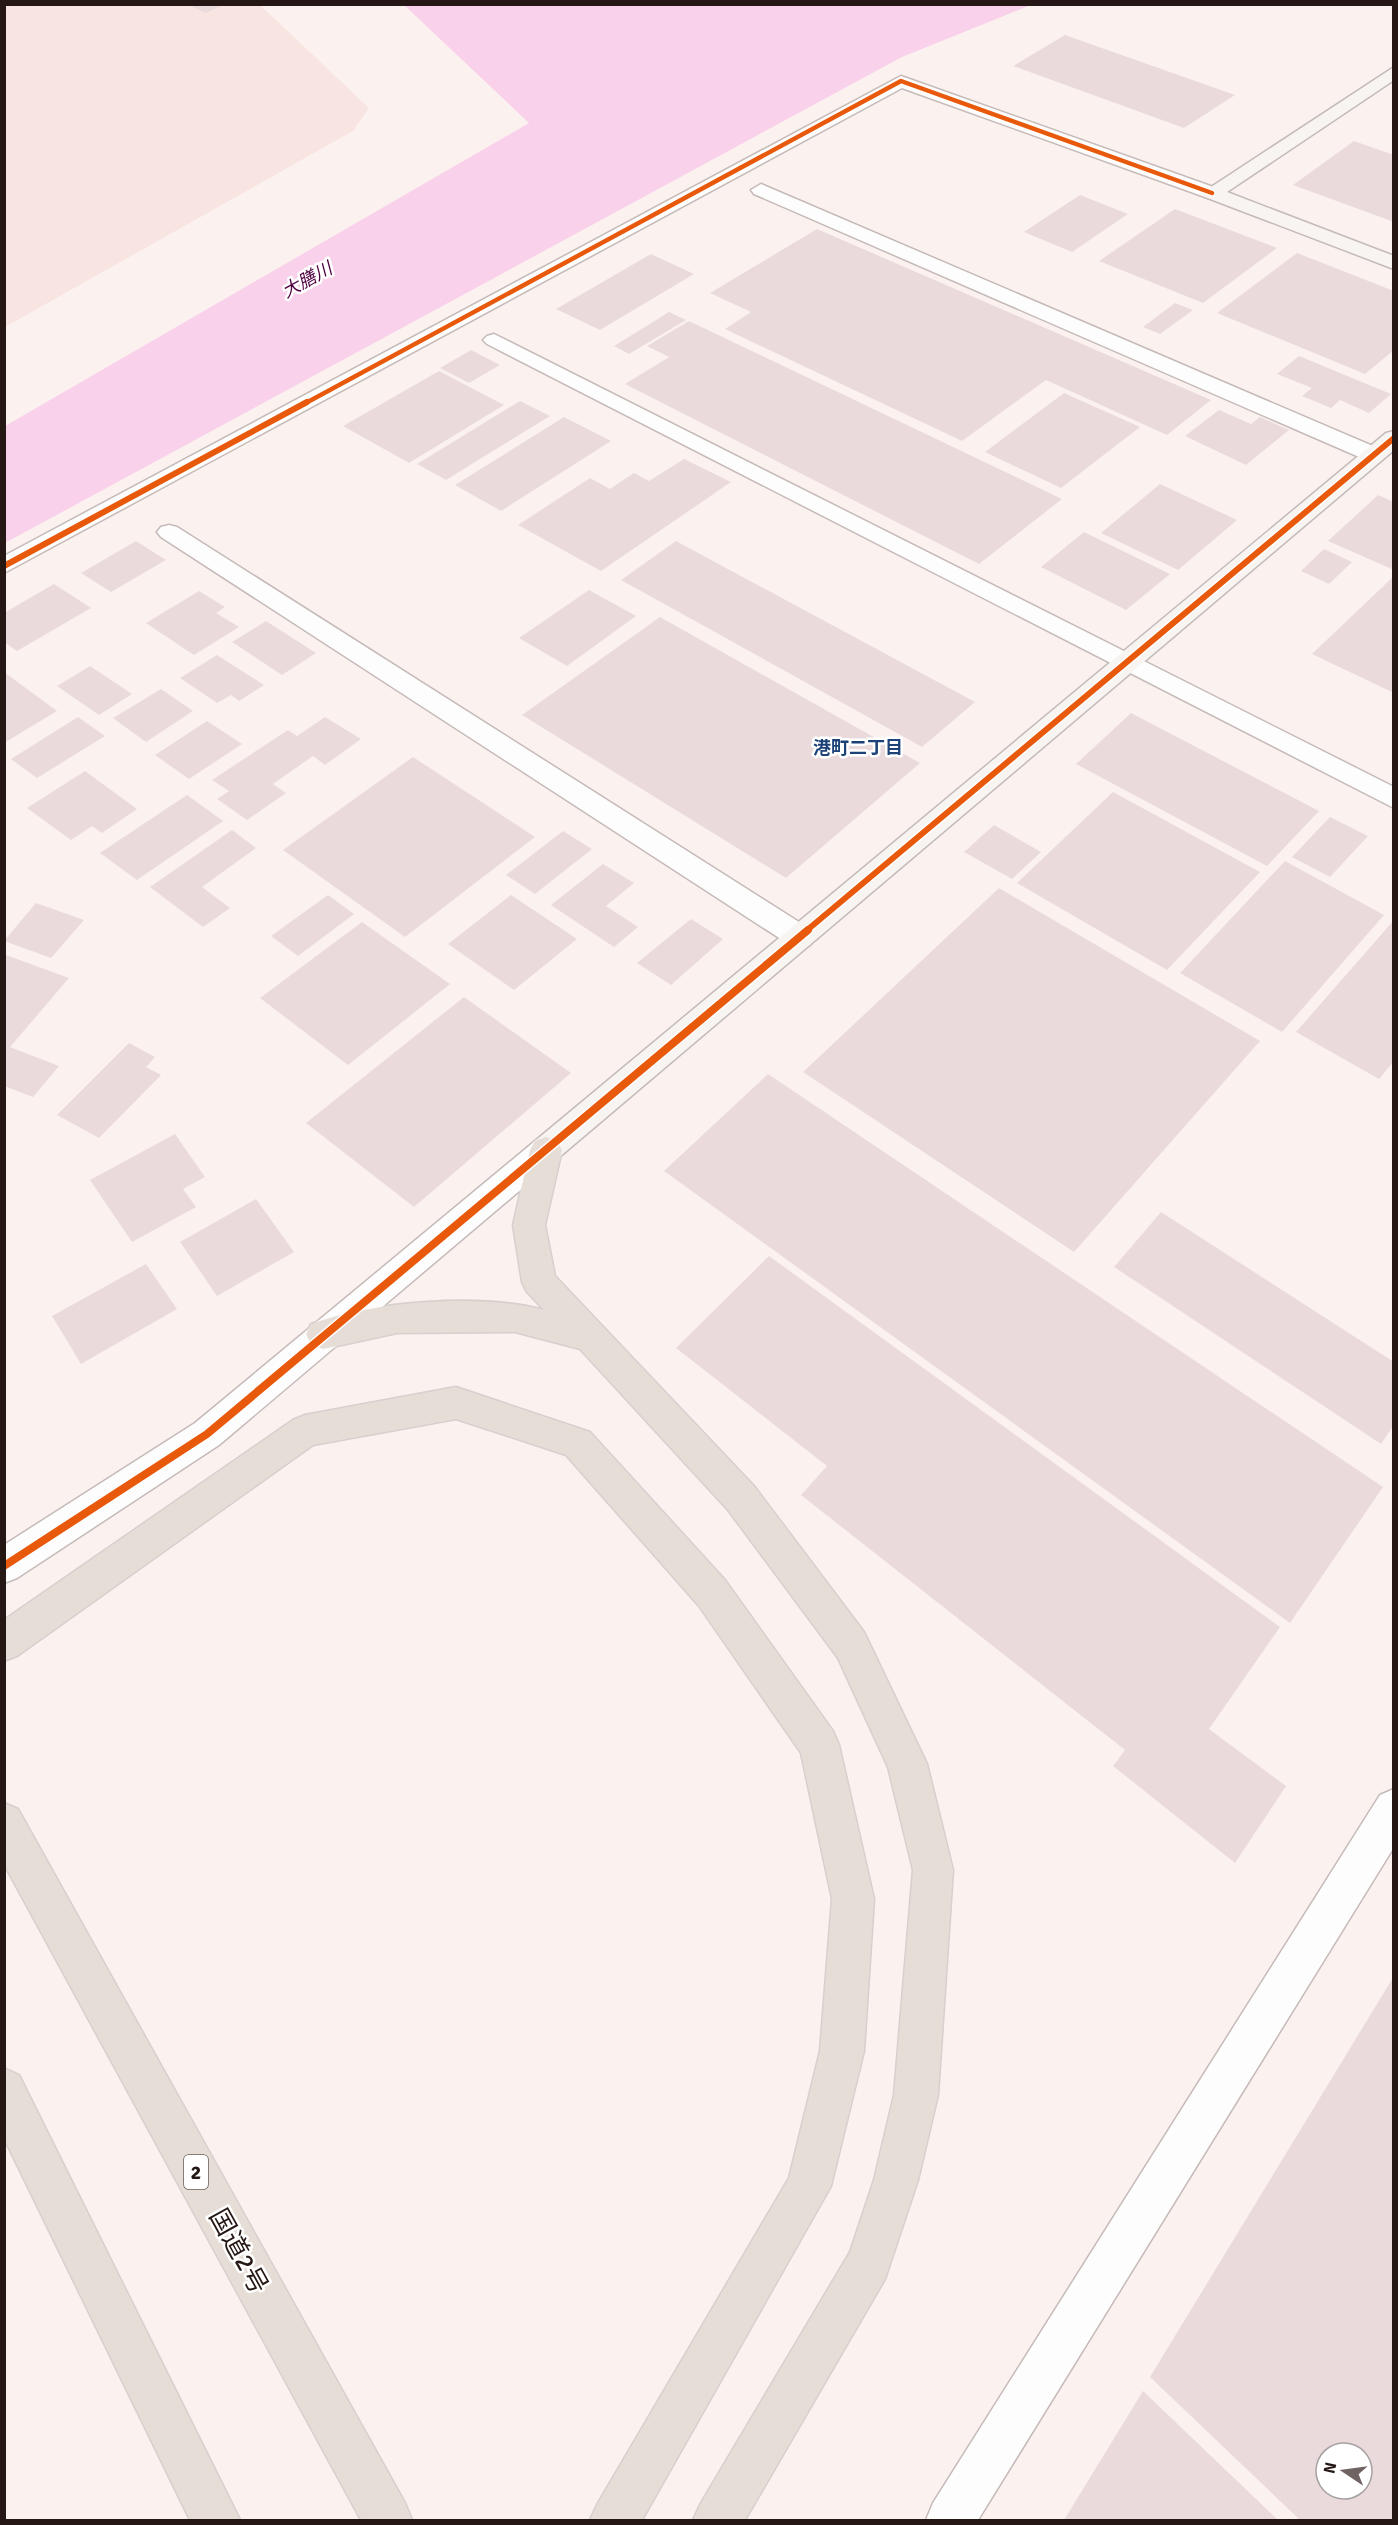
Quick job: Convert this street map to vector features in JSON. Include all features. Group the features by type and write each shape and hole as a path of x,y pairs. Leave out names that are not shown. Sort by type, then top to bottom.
{"highway":[{"path":"546,1150 529,1225 539,1282 741,1498 851,1645 907,1764 933,1870 916,2095 896,2180 869,2263 718,2520"},
{"path":"323,1334 397,1318 515,1317 590,1337"},
{"path":"4,1643 305,1431 456,1403 578,1443 712,1593 819,1745 853,1899 842,2051 809,2186 615,2520"},
{"name":"国道2号","path":"4,1823 388,2520"},
{"path":"4,2090 216,2520"}],"street":[{"path":"1212,193 1394,72"},
{"path":"4,566 901,81 1212,193 1394,263"},
{"path":"4,1566 207,1434 323,1334 546,1150 1384,446 761,190"},
{"path":"494,340 1125,664 1394,799"},
{"path":"169,532 800,937"},
{"path":"950,2520 1394,1809"}],"shaded area":[{"path":"5,5 260,5 369,108 353,131 5,327"}],"water":[{"name":"大膳川","path":"404,5 1031,5 902,57 5,543 5,426 529,123"}],"building":[{"path":"187,4 225,4 206,13"},
{"path":"1065,35 1235,95 1184,128 1013,66"},
{"path":"1354,141 1394,155 1394,222 1293,185"},
{"path":"1080,195 1128,214 1072,252 1024,232"},
{"path":"1175,209 1277,248 1203,303 1099,261"},
{"path":"817,229 1211,400 1167,435 1046,380 962,441 725,329 751,312 710,293"},
{"path":"1297,253 1394,291 1394,350 1365,374 1217,313"},
{"path":"651,254 694,274 600,330 556,309"},
{"path":"1175,303 1193,310 1160,334 1143,327"},
{"path":"669,312 686,320 629,354 614,346"},
{"path":"689,321 1062,499 979,564 625,384 669,357 647,346"},
{"path":"471,350 500,365 469,383 440,368"},
{"path":"1299,356 1391,394 1369,413 1340,400 1331,408 1302,396 1312,388 1277,374"},
{"path":"439,371 504,405 409,463 343,426"},
{"path":"1064,393 1140,427 1061,488 985,452"},
{"path":"520,401 550,416 446,480 417,464"},
{"path":"1219,410 1251,424 1260,417 1289,430 1246,465 1185,436"},
{"path":"564,417 611,441 501,511 455,485"},
{"path":"684,459 731,482 601,571 518,525 590,478 610,489 634,473 649,481"},
{"path":"1160,484 1237,520 1178,570 1101,533"},
{"path":"1378,495 1394,502 1394,570 1328,541"},
{"path":"1084,532 1170,574 1126,610 1041,567"},
{"path":"136,541 166,560 111,592 81,573"},
{"path":"676,541 975,702 922,747 621,580"},
{"path":"1324,549 1352,562 1329,584 1301,571"},
{"path":"1394,576 1394,693 1312,654"},
{"path":"54,584 91,608 17,651 4,642 4,613"},
{"path":"589,590 636,616 567,666 519,638"},
{"path":"199,591 225,607 216,613 239,627 194,655 146,623"},
{"path":"660,617 920,763 786,878 522,715"},
{"path":"266,621 316,653 282,675 232,642"},
{"path":"217,655 264,685 239,701 231,695 217,703 180,678"},
{"path":"90,666 132,694 99,715 57,686"},
{"path":"4,672 57,711 4,743"},
{"path":"161,689 193,711 146,742 113,718"},
{"path":"1131,713 1319,811 1267,866 1076,764"},
{"path":"78,717 105,736 37,778 11,759"},
{"path":"325,717 361,739 325,765 313,756 273,784 286,793 247,820 217,799 229,791 212,780 288,730 297,736"},
{"path":"207,721 242,744 189,779 155,755"},
{"path":"413,757 535,837 405,937 283,850"},
{"path":"85,771 137,809 102,833 92,826 71,840 27,808"},
{"path":"1113,792 1260,872 1167,970 1017,883"},
{"path":"187,795 223,821 137,880 100,853"},
{"path":"1330,817 1368,836 1330,877 1292,857"},
{"path":"994,825 1041,852 1012,879 964,852"},
{"path":"232,830 256,848 202,887 230,908 203,927 150,887"},
{"path":"563,831 592,849 535,894 506,875"},
{"path":"1285,861 1384,915 1282,1032 1180,973"},
{"path":"603,864 634,883 606,906 638,927 614,947 551,905"},
{"path":"999,888 1260,1041 1074,1252 803,1072"},
{"path":"328,895 354,914 298,956 271,936"},
{"path":"511,895 577,939 514,990 448,944"},
{"path":"36,903 84,920 51,958 4,941"},
{"path":"691,919 723,939 671,985 637,963"},
{"path":"1394,920 1394,1061 1379,1079 1296,1032"},
{"path":"362,922 450,984 348,1065 260,998"},
{"path":"6,955 69,978 10,1047 59,1066 33,1097 4,1086"},
{"path":"464,997 571,1073 414,1207 306,1123"},
{"path":"129,1043 155,1057 146,1067 161,1075 99,1138 57,1115"},
{"path":"768,1074 1383,1487 1290,1623 664,1171"},
{"path":"175,1134 205,1177 183,1189 196,1207 132,1242 90,1180"},
{"path":"256,1199 294,1252 217,1296 180,1242"},
{"path":"1161,1212 1394,1362 1394,1425 1381,1444 1114,1267"},
{"path":"769,1256 1280,1627 1209,1729 1286,1786 1235,1863 1113,1766 1125,1750 801,1495 827,1466 676,1348"},
{"path":"146,1264 177,1309 81,1364 52,1316"},
{"path":"1394,1976 1394,2520 1300,2520 1150,2377"},
{"path":"1143,2391 1278,2520 1064,2520"}],"cycle path":[{"path":"4,566 901,81 1212,193"},
{"path":"4,1566 207,1434 1394,438"}],"district":[{"name":"港町二丁目","path":"858,748"}]}
